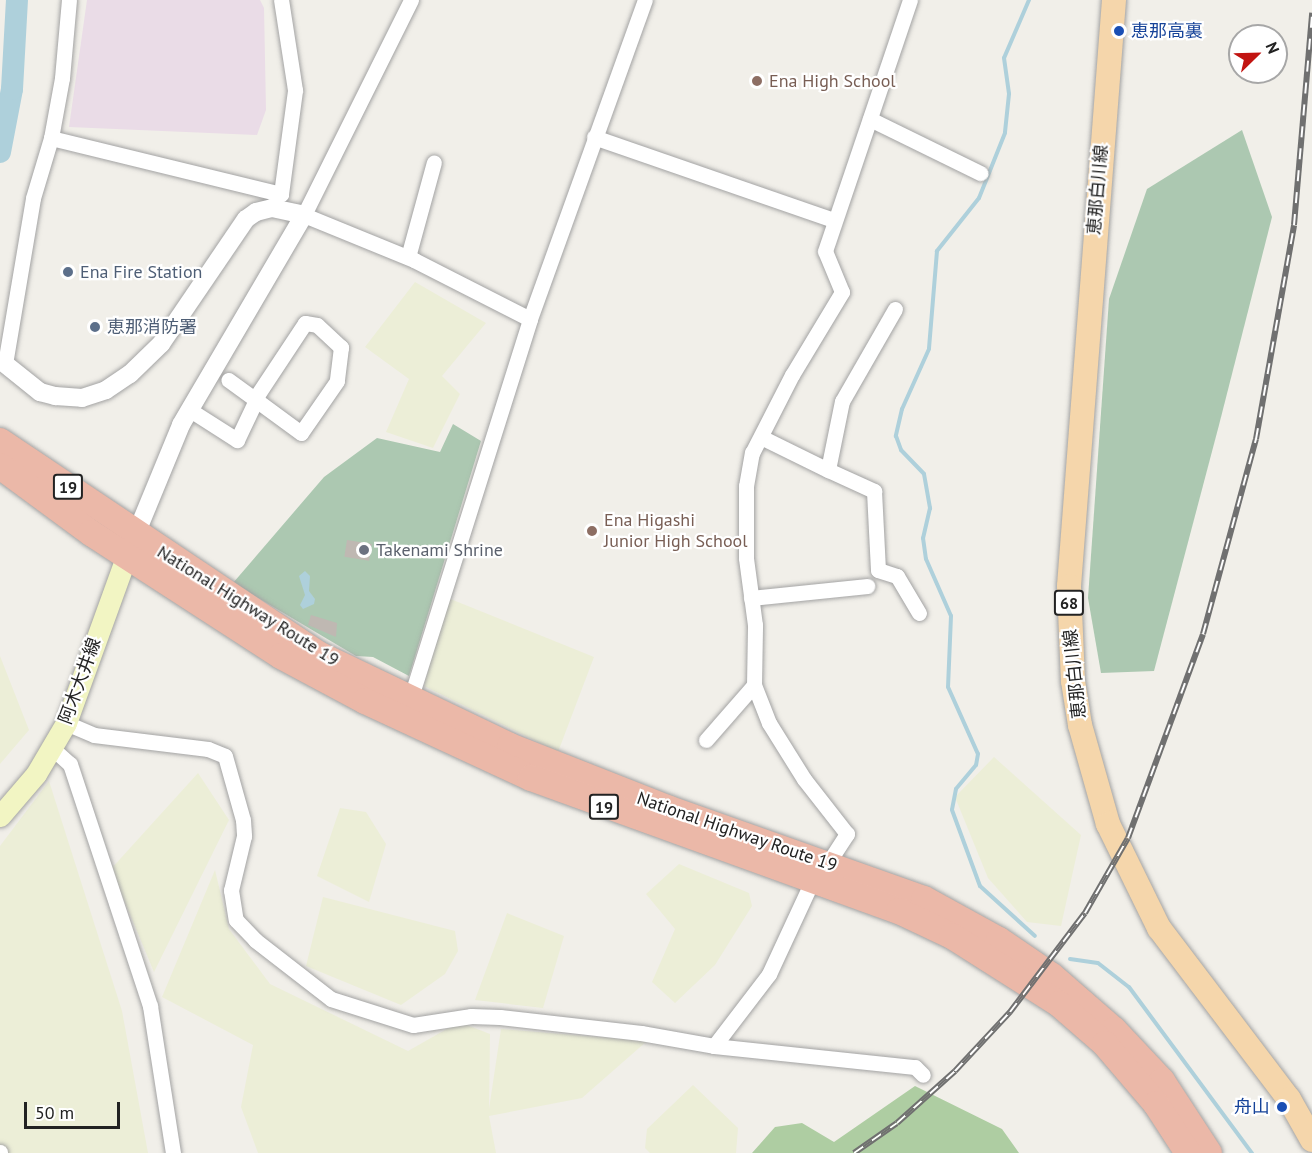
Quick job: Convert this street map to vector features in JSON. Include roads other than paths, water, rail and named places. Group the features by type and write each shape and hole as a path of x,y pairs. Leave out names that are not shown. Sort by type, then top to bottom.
{"highway":[{"name":"National Highway Route 19","path":"0,441 130,544 281,656 365,701 531,778 820,871 924,899 999,940 1052,976 1114,1030 1162,1081 1209,1153"},
{"name":"National Highway Route 19","path":"0,466 318,654 410,699 582,777 820,871 952,936 1059,1004 1105,1044 1156,1104 1188,1153"}],"main road":[{"name":"恵那白川線","path":"1114,0 1069,586 1073,681 1080,725 1108,824 1159,928 1309,1126"},
{"name":"阿木大井線","path":"0,816 36,774 66,723 130,544"}],"street":[{"path":"69,0 51,138 33,198 5,364 40,392 55,396 82,398 105,390 130,374 161,344 246,219 272,208 304,215 408,257 530,319"},
{"path":"51,138 281,194 296,90 281,0"},
{"path":"130,544 190,410 304,215 411,0"},
{"path":"410,699 530,319 645,0"},
{"path":"714,1046 770,974 820,871 847,834 804,778 768,723 754,684 751,598 746,558 746,486 752,453 842,292 825,251 910,0"},
{"path":"870,119 980,173"},
{"path":"594,137 834,220"},
{"path":"408,257 434,162"},
{"path":"828,470 842,401 895,309"},
{"path":"190,410 237,440 256,400 305,323 316,325 341,347 337,381 301,433 256,400 228,380"},
{"path":"761,436 874,491 879,570 897,576 919,613"},
{"path":"751,598 867,585"},
{"path":"706,740 754,684"},
{"path":"66,723 94,735 208,749 225,756 243,820 243,836 231,890 236,920 331,999 413,1024 471,1016 500,1017 640,1033 714,1046 915,1067 923,1075"},
{"path":"52,748 70,764 150,1006 173,1153"}],"water":[{"path":"305,571 310,576 309,591 315,599 314,604 303,609 300,605 305,595 299,576"}],"waterway":[{"path":"0,152 12,89 17,0"},
{"path":"1029,0 1004,58 1009,94 1005,133 979,198 937,251 929,349 902,409 896,436 901,450 924,474 930,508 923,538 926,559 951,616 948,687 978,754 976,765 956,789 952,810 980,886 1035,936"},
{"path":"1070,959 1098,963 1129,987 1252,1153"}],"railway":[{"path":"854,1153 897,1123 955,1071 1010,1012 1085,913 1128,838 1203,634 1256,439 1294,225 1312,13"}],"place":[{"name":"恵那高裏","path":"1119,31"},
{"name":"Ena High School","path":"757,81"},
{"name":"Ena Fire Station","path":"68,272"},
{"name":"恵那消防署","path":"95,327"},
{"name":"Ena Higashi Junior High School","path":"592,531"},
{"name":"Takenami Shrine","path":"364,550"},
{"name":"舟山","path":"1282,1107"}]}
